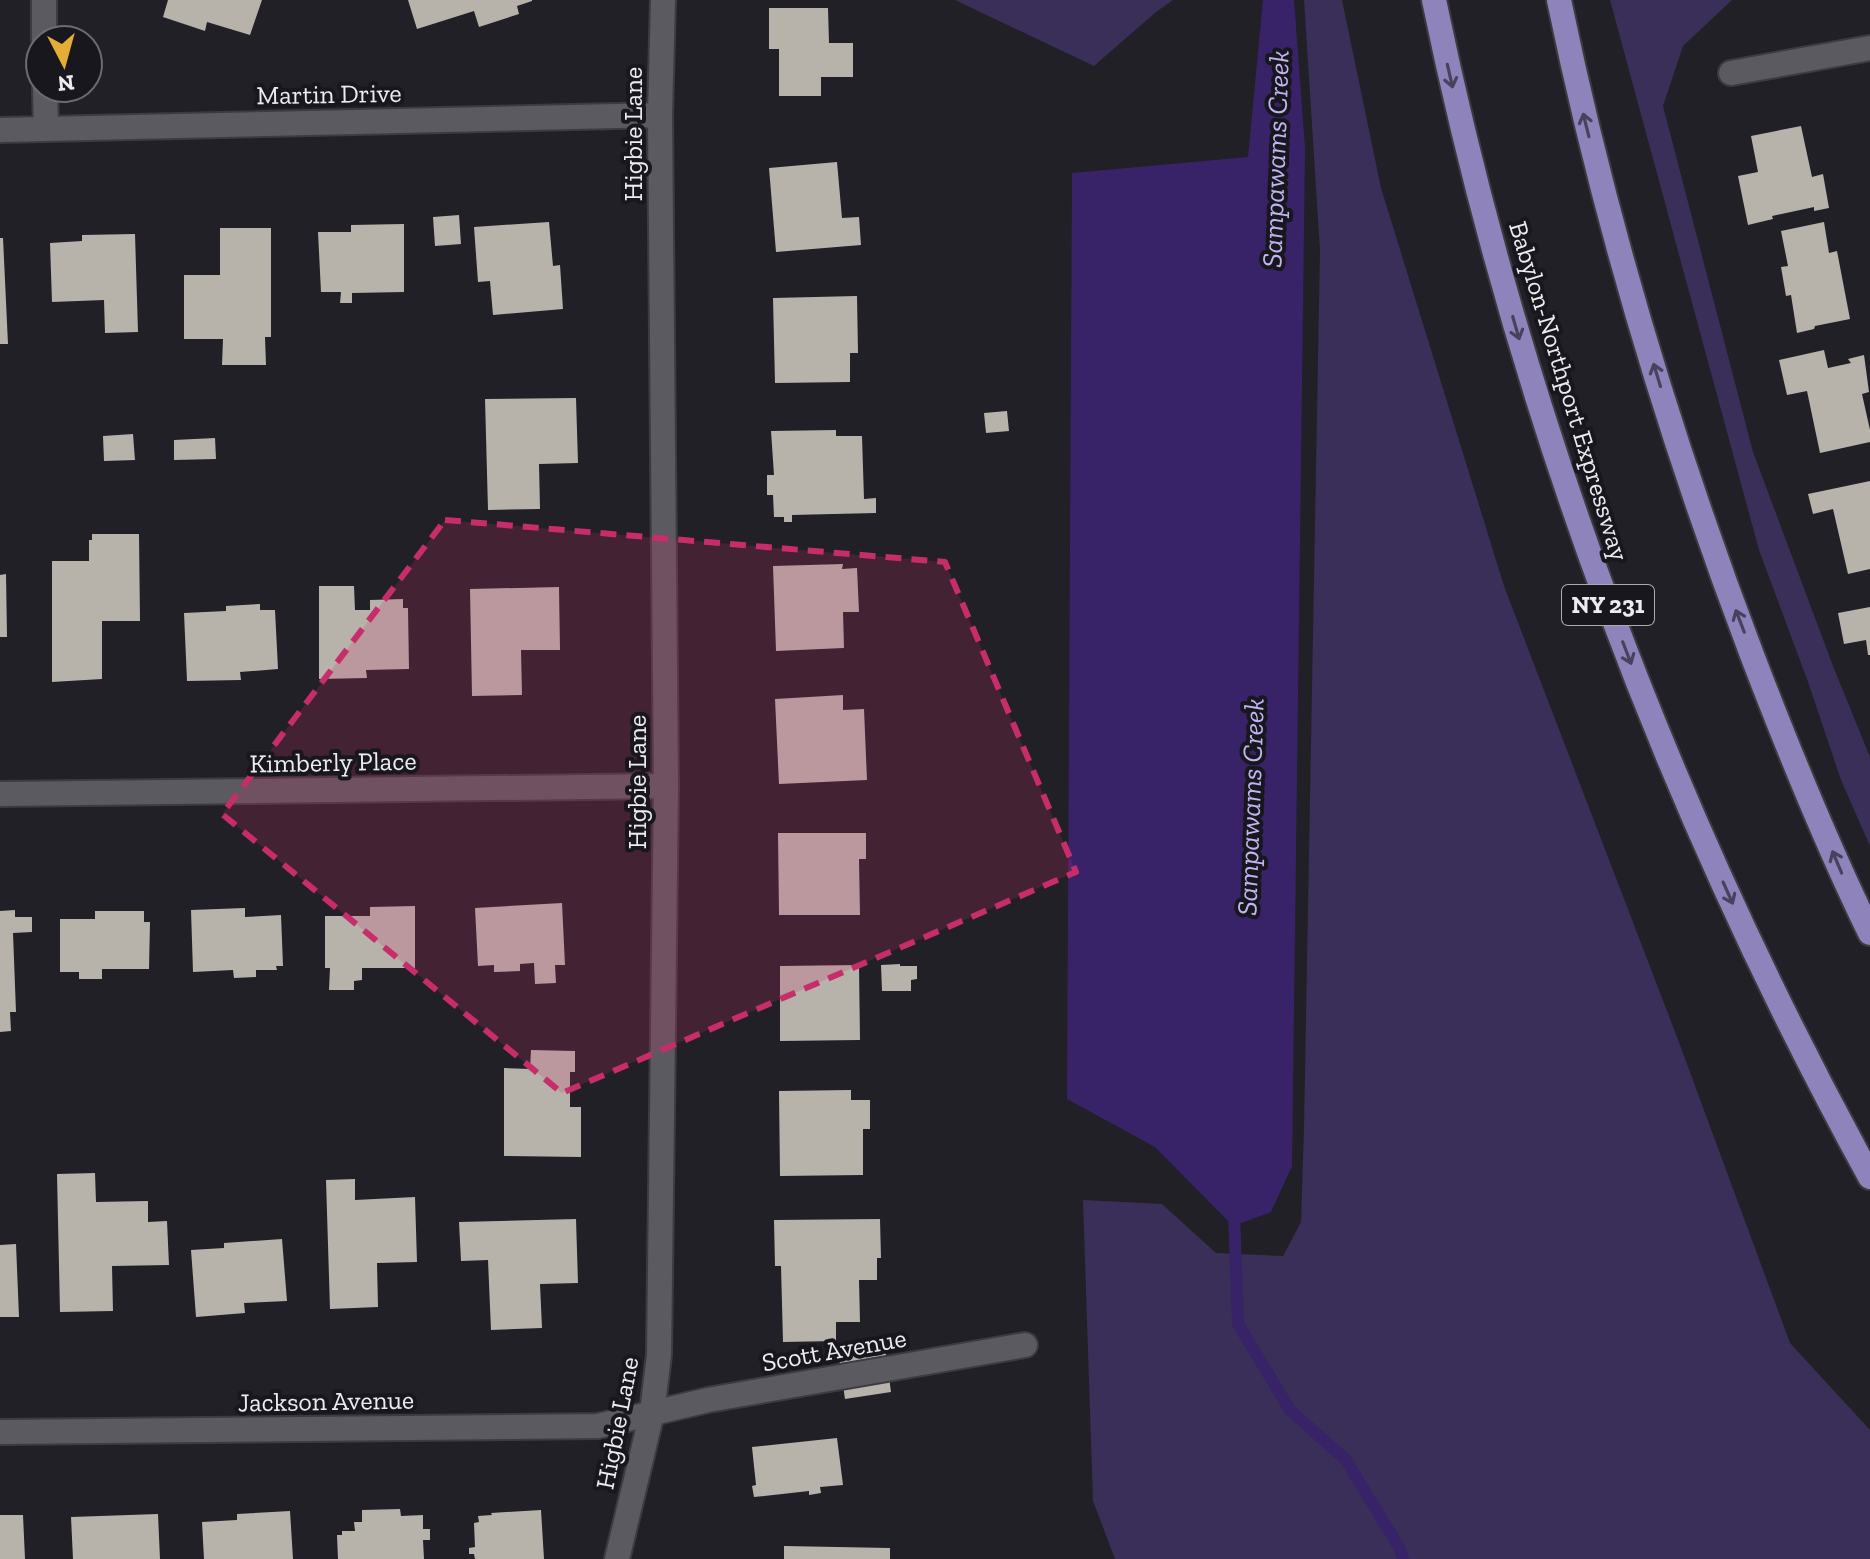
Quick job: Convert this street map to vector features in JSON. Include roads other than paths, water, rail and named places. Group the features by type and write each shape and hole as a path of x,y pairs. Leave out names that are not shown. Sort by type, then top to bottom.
{"main road":[{"name":"Babylon-Northport Expressway","path":"1434,0 1463,134 1495,254 1584,542 1661,741 1704,841 1795,1034 1870,1177"},
{"path":"1559,0 1602,191 1694,495 1770,700 1870,933"}],"street":[{"path":"44,0 44,24"},
{"name":"Higbie Lane","path":"617,1559 652,1413 659,1355 666,786 660,115 663,0"},
{"path":"1731,73 1870,48"},
{"path":"45,104 46,129"},
{"name":"Martin Drive","path":"0,130 660,115"},
{"name":"Kimberly Place","path":"0,794 666,786"},
{"name":"Scott Avenue","path":"652,1413 708,1400 1025,1345"},
{"name":"Jackson Avenue","path":"0,1432 598,1426 652,1413"}],"water":[{"path":"1263,0 1294,0 1305,148 1292,1166 1271,1212 1233,1226 1155,1147 1067,1099 1072,173 1248,157"}],"waterway":[{"name":"Sampawams Creek","path":"1234,1213 1238,1324 1290,1410 1346,1460 1403,1559"}]}
